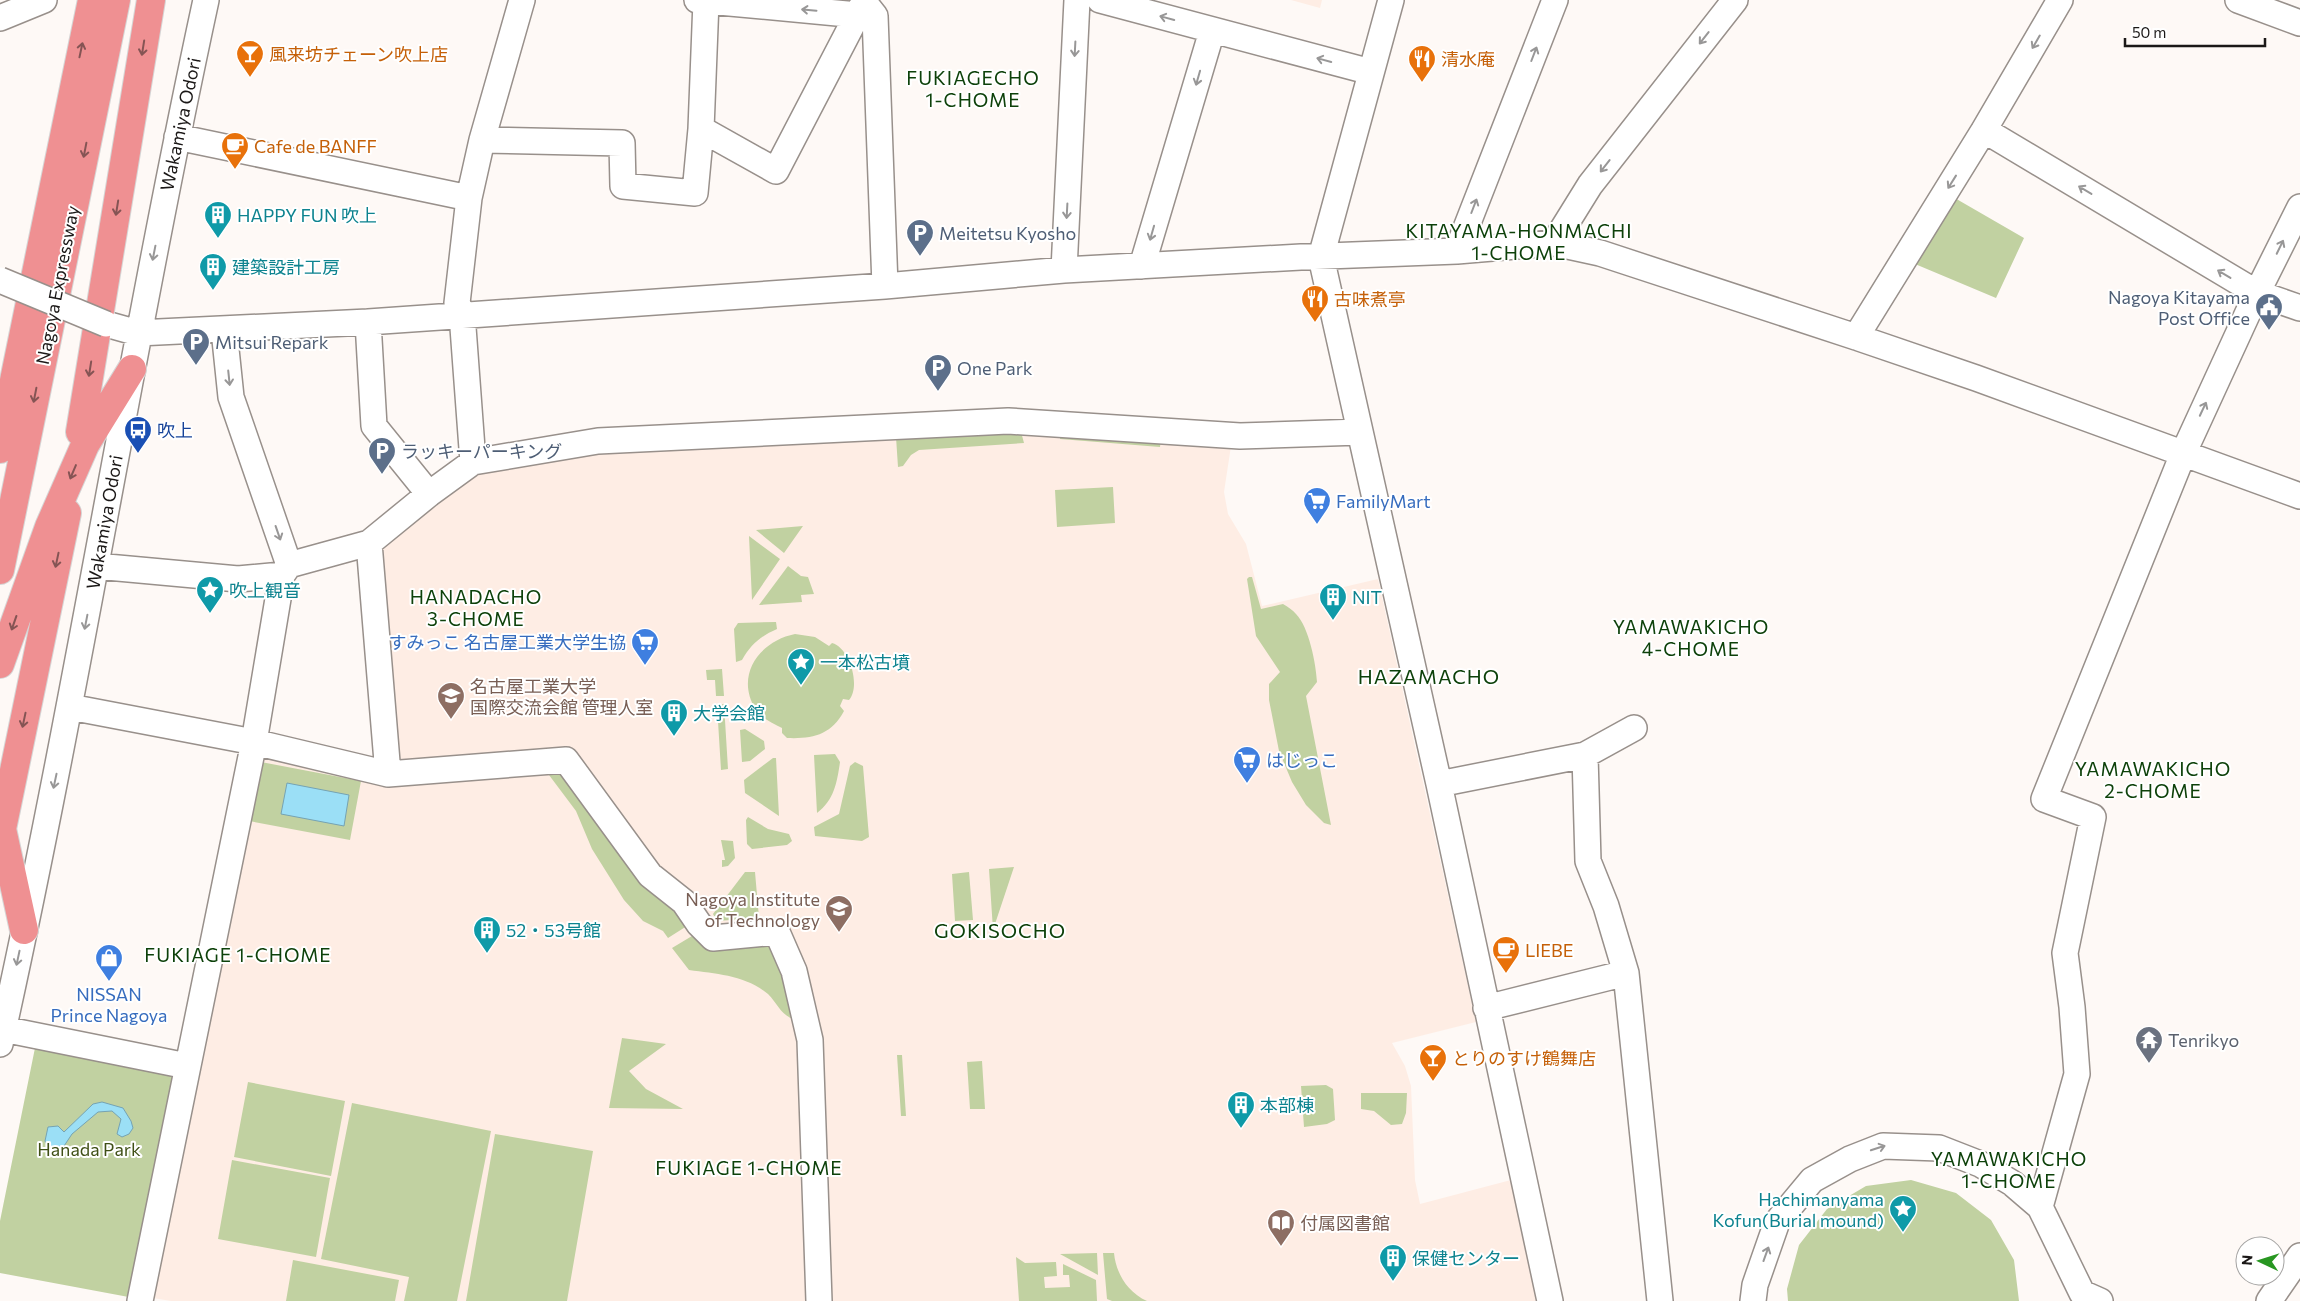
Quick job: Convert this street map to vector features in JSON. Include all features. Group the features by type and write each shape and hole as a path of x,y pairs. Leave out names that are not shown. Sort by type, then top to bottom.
{"highway":[{"name":"Nagoya Expressway","path":"0,449 92,0"},
{"name":"Nagoya Expressway","path":"1,566 116,0"},
{"path":"80,432 151,0"},
{"path":"0,380 72,98"},
{"path":"0,664 46,536 85,445 132,369"},
{"path":"24,930 2,829 67,513"}],"street":[{"path":"2,14 44,0"},
{"name":"Wakamiya Odori","path":"2,1037 70,707 138,333 206,0"},
{"path":"473,462 462,314 457,302 469,198 482,140 522,0"},
{"path":"482,140 622,143 623,186 695,193 701,129 702,0 862,5 875,16 885,286"},
{"path":"1064,270 1077,0"},
{"path":"1100,0 1371,72"},
{"path":"1391,0 1321,258 1439,784 1550,1301"},
{"path":"1457,251 1555,0"},
{"path":"1856,338 1984,130 2060,0"},
{"path":"2238,0 2300,23"},
{"path":"1554,244 1590,185 1733,1"},
{"path":"701,129 776,171 862,5"},
{"path":"1142,266 1212,31"},
{"path":"1984,130 2257,293 2300,308"},
{"path":"177,137 469,198"},
{"path":"2040,1207 2077,1074 2072,1007 2064,953 2093,817 2044,799 2183,454 2257,293 2300,207"},
{"path":"0,280 106,324 138,333 368,322 885,286 1064,270 1301,257 1321,258 1457,251 1554,244 1600,253 1856,338 2300,496"},
{"path":"368,322 374,426 429,494"},
{"path":"140,1301 254,742 285,570 231,397 224,330"},
{"path":"96,566 238,579 285,570 369,543 429,494 473,462 598,441 1008,421 1240,436 1360,432"},
{"path":"369,543 388,774"},
{"path":"70,707 254,742 388,774 566,760 650,875 684,902 699,924 713,938 777,932 794,971 810,1040 819,1301"},
{"path":"1439,784 1586,755 1634,728"},
{"path":"1586,755 1588,861 1606,906 1626,973 1660,1301"},
{"path":"1486,1008 1626,973"},
{"path":"2,1037 187,1066"},
{"path":"1753,1301 1755,1285 1777,1222 1812,1180 1850,1160 1883,1146 1939,1148 1980,1164 2012,1183 2040,1207 2082,1293 2100,1301"},
{"path":"2269,1301 2300,1256"}],"shaded area":[{"path":"1291,0 1322,0 1320,8"},
{"name":"Nagoya Institute of Technology","path":"1010,427 1231,446 1224,492 1228,514 1246,544 1262,606 1378,579 1476,1022 1392,1043 1405,1066 1411,1086 1415,1180 1420,1204 1511,1180 1536,1301 171,1301 153,1298 258,762 267,756 398,782 381,550 386,540 475,472 590,449"}],"green space":[{"path":"1953,197 2024,238 1996,298 1915,264"},
{"path":"1020,428 1024,443 919,450 911,455 903,466 898,467 896,437"},
{"path":"1061,432 1161,439 1160,447 1060,439"},
{"path":"1113,487 1115,523 1057,527 1055,490"},
{"path":"803,526 784,553 756,530"},
{"path":"749,536 780,559 752,600"},
{"path":"788,566 801,576 808,577 814,594 801,595 802,602 759,605"},
{"path":"1252,577 1261,609 1283,604 1301,620 1308,636 1317,682 1306,696 1331,825 1324,823 1306,805 1292,782 1279,751 1269,700 1269,684 1280,672 1256,636 1247,579"},
{"path":"776,622 777,629 757,641 742,660 736,662 734,629 738,623"},
{"name":"一本松古墳","path":"795,634 815,637 829,646 832,643 838,646 844,652 854,677 852,694 849,700 843,699 840,706 844,711 839,719 820,734 805,738 787,738 782,733 782,728 758,713 750,697 748,684 749,672 761,652 782,638"},
{"path":"722,669 724,696 716,696 715,680 707,680 706,670"},
{"path":"724,704 728,769 721,770 717,705"},
{"path":"745,729 764,741 765,749 750,761 742,762 740,730"},
{"path":"835,754 840,762 836,784 831,797 817,813 814,755"},
{"path":"773,758 776,758 779,816 745,793 744,780"},
{"path":"261,762 361,781 350,840 249,821"},
{"path":"855,762 863,766 869,837 862,841 815,836 814,827 839,814 850,766"},
{"path":"559,769 645,888 683,914 690,924 668,938 663,931 643,921 624,900 592,849 576,811 546,771"},
{"path":"748,817 768,829 789,834 792,841 787,845 752,849 747,844 746,820"},
{"path":"721,840 733,841 735,858 728,866 722,867 722,860 725,860"},
{"path":"1014,867 993,930 989,869"},
{"path":"745,872 755,872 759,918 717,921 713,914"},
{"path":"969,872 973,920 955,921 952,874"},
{"path":"697,933 775,944 796,1020 783,1013 768,994 750,983 730,976 689,970 672,948"},
{"path":"622,1038 666,1044 629,1071 646,1089 683,1109 609,1108"},
{"name":"Hanada Park","path":"36,1043 172,1068 178,1082 134,1298 0,1273 0,1221"},
{"path":"897,1055 902,1055 906,1116 901,1116"},
{"path":"982,1061 985,1109 970,1109 967,1062"},
{"path":"248,1082 345,1101 331,1176 234,1157"},
{"path":"1326,1085 1333,1089 1335,1120 1327,1124 1304,1127 1301,1086"},
{"path":"1361,1093 1407,1093 1406,1113 1402,1124 1391,1125 1374,1111 1361,1109"},
{"path":"352,1103 491,1131 457,1301 404,1301 409,1277 321,1259"},
{"path":"495,1134 593,1151 567,1301 466,1301"},
{"path":"232,1160 330,1178 316,1257 218,1239"},
{"name":"Hachimanyama Kofun(Burial mound)","path":"1911,1180 1956,1193 1991,1220 2014,1260 2019,1301 1788,1301 1787,1289 1799,1245 1827,1209 1866,1186"},
{"path":"1097,1253 1098,1275 1060,1254"},
{"path":"1103,1253 1114,1253 1117,1268 1128,1287 1147,1301 1112,1301 1107,1299"},
{"path":"1016,1257 1025,1263 1056,1262 1057,1276 1044,1277 1045,1288 1070,1287 1069,1275 1063,1275 1063,1264 1096,1280 1097,1301 1019,1301"},
{"path":"293,1260 399,1280 395,1301 286,1301"}],"water":[{"path":"287,783 349,795 344,826 281,814"},
{"path":"102,1102 123,1108 133,1128 129,1134 122,1137 117,1134 121,1119 112,1111 98,1112 72,1134 60,1152 50,1151 45,1141 48,1127 58,1126 64,1132 93,1104"}],"place":[{"name":"風来坊チェーン吹上店","path":"250,78"},
{"name":"清水庵","path":"1422,83"},
{"name":"Cafe de BANFF","path":"235,170"},
{"name":"HAPPY FUN 吹上","path":"218,239"},
{"name":"Meitetsu Kyosho","path":"920,257"},
{"name":"建築設計工房","path":"213,291"},
{"name":"古味煮亭","path":"1315,323"},
{"name":"Nagoya Kitayama Post Office","path":"2269,331"},
{"name":"Mitsui Repark","path":"196,366"},
{"name":"One Park","path":"938,392"},
{"name":"吹上","path":"138,454"},
{"name":"ラッキーパーキング","path":"382,475"},
{"name":"FamilyMart","path":"1317,525"},
{"name":"吹上観音","path":"210,614"},
{"name":"NIT","path":"1333,621"},
{"name":"すみっこ 名古屋工業大学生協","path":"645,666"},
{"name":"一本松古墳","path":"801,686"},
{"name":"名古屋工業大学 国際交流会館 管理人室","path":"451,720"},
{"name":"大学会館","path":"674,737"},
{"name":"はじっこ","path":"1247,784"},
{"name":"Nagoya Institute of Technology","path":"839,933"},
{"name":"52・53号館","path":"487,954"},
{"name":"LIEBE","path":"1506,974"},
{"name":"NISSAN Prince Nagoya","path":"109,982"},
{"name":"Tenrikyo","path":"2149,1064"},
{"name":"とりのすけ鶴舞店","path":"1433,1082"},
{"name":"本部棟","path":"1241,1129"},
{"name":"Hachimanyama Kofun(Burial mound)","path":"1903,1233"},
{"name":"付属図書館","path":"1281,1247"},
{"name":"保健センター","path":"1393,1282"}],"district":[{"name":"FUKIAGECHO 1-CHOME","path":"973,88"},
{"name":"KITAYAMA-HONMACHI 1-CHOME","path":"1519,241"},
{"name":"HANADACHO 3-CHOME","path":"476,607"},
{"name":"YAMAWAKICHO 4-CHOME","path":"1691,637"},
{"name":"HAZAMACHO","path":"1429,676"},
{"name":"YAMAWAKICHO 2-CHOME","path":"2153,779"},
{"name":"GOKISOCHO","path":"1000,930"},
{"name":"FUKIAGE 1-CHOME","path":"238,954"},
{"name":"FUKIAGE 1-CHOME","path":"749,1167"},
{"name":"YAMAWAKICHO 1-CHOME","path":"2009,1169"}]}
